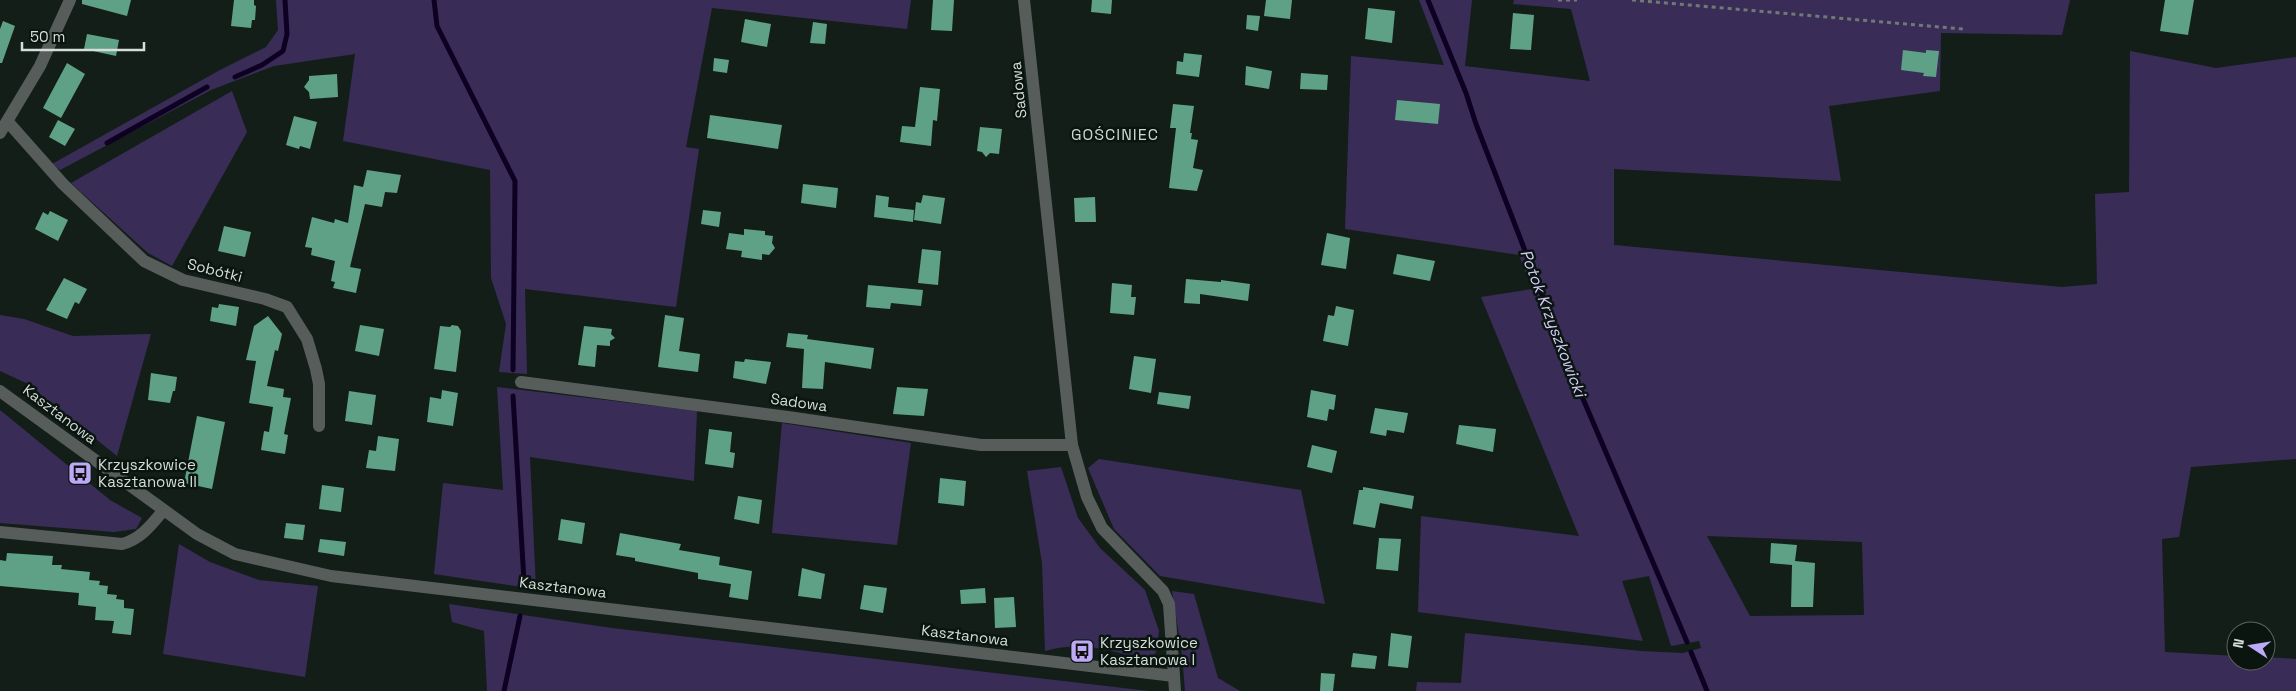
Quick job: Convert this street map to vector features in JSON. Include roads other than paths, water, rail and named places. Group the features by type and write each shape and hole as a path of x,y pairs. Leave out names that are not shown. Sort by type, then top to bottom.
{"street":[{"path":"0,133 40,66 70,0"},
{"name":"Sadowa","path":"1024,0 1072,445 1087,497 1102,528 1163,591 1169,604 1175,691"},
{"name":"Sobótki","path":"8,122 63,184 144,261 183,280 265,299 287,307 307,339 316,369 319,426"},
{"name":"Sadowa","path":"521,382 769,414 981,445 1072,445"},
{"name":"Kasztanowa","path":"0,390 163,511 197,534 236,554 331,576 1174,676"},
{"path":"0,532 122,544 133,541 141,535 163,511"}],"waterway":[{"path":"235,77 262,65 283,51 287,34 285,0"},
{"path":"434,0 437,26 515,181 513,370"},
{"name":"Potok Krzyszkowicki","path":"1428,0 1466,93 1476,124 1575,380 1687,642"},
{"path":"107,143 207,87"},
{"path":"513,396 524,581"},
{"path":"504,691 520,616"},
{"name":"Potok Krzyszkowicki","path":"1691,652 1707,691"}],"place":[{"name":"Krzyszkowice Kasztanowa II","path":"80,473"},
{"name":"Krzyszkowice Kasztanowa I","path":"1082,651"}],"district":[{"name":"GOŚCINIEC","path":"1115,134"}]}
